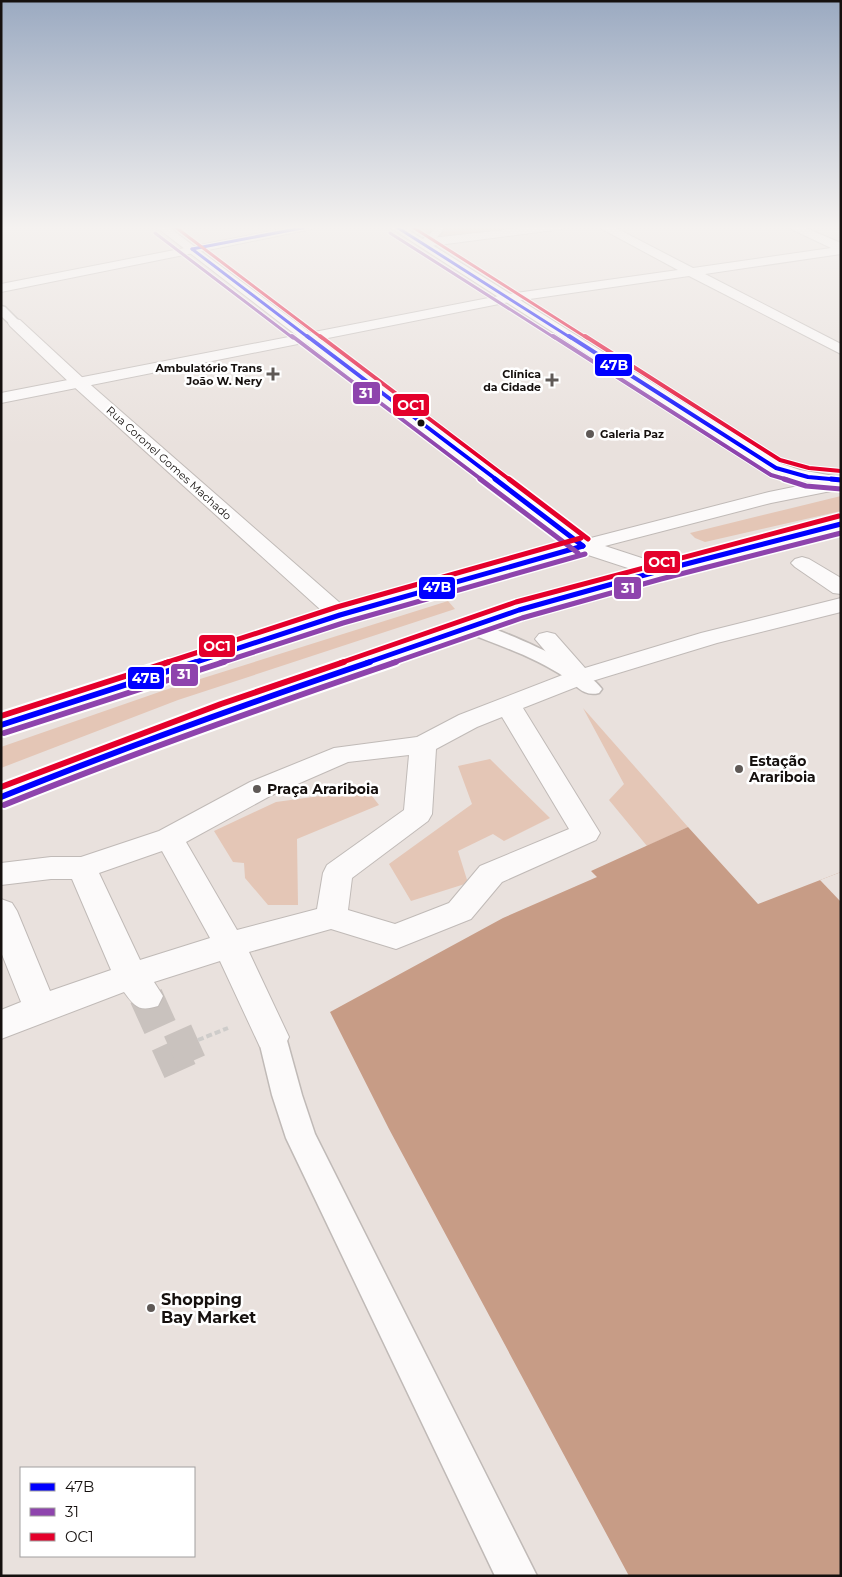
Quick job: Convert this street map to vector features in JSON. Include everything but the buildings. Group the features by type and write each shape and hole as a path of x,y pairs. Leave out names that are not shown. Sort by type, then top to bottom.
{"street":[{"path":"259,300 583,546 659,571"},
{"path":"1,398 501,300"},
{"path":"512,300 776,468 820,480 841,482"},
{"path":"744,300 841,350"},
{"name":"Rua Coronel Gomes Machado","path":"15,323 78,382 340,615"},
{"path":"1,725 340,615 583,546 769,498 841,482"},
{"path":"1,797 88,762 206,719 519,610 659,571 841,524"},
{"path":"802,563 841,588"},
{"path":"1,874 51,868 82,868 169,838 260,789 344,754 423,745 468,721 508,705 586,683 709,638 841,605"},
{"path":"547,639 586,683"},
{"path":"1,1025 40,1009 139,986 229,944 331,917 396,937 460,911 490,874 586,833 508,705"},
{"path":"331,917 338,873 418,814 423,745"},
{"path":"169,838 229,944 272,1037"},
{"path":"82,868 139,986"},
{"path":"1,911 40,1009"}],"lane":[{"name":"Rua Coronel Gomes Machado","path":"1,309 15,323"},
{"path":"470,627 523,649 586,683"},
{"path":"272,1037 287,1095 301,1138 517,1576"}],"shaded area":[{"path":"841,496 841,511 705,542 695,538 690,533"},
{"path":"448,601 455,609 178,700 1,768 1,747 165,690"},
{"path":"583,708 688,827 647,846 609,800 624,784"},
{"path":"490,759 550,818 504,841 493,834 458,851 468,883 411,901 389,864 472,804 458,766"},
{"path":"362,783 379,805 297,839 298,905 268,905 245,878 244,863 233,862 214,831 276,802 327,795"},
{"path":"688,827 758,904 841,872 841,1576 629,1576 389,1129 330,1012 503,918 597,877 591,871"}],"pier":[{"path":"841,872 841,902 820,880"}],"tunnel":[{"path":"146,996 171,1052"},
{"path":"171,1052 198,1040"},
{"path":"171,1052 180,1071"}],"transit line":[{"name":"31","path":"243,300 578,553"},
{"name":"47B","path":"259,300 583,546"},
{"name":"OC1","path":"271,300 588,539"},
{"name":"31","path":"495,300 771,475 806,486 841,489"},
{"name":"47B","path":"511,300 776,468 808,477 841,480"},
{"name":"OC1","path":"527,300 780,460 809,468 841,471"},
{"name":"OC1","path":"1,787 221,704 516,602 839,516"},
{"name":"47B","path":"1,797 88,762 224,712 519,610 659,571 841,524"},
{"name":"31","path":"4,805 91,770 227,720 522,618 661,579 841,533"},
{"name":"OC1","path":"1,716 337,607 581,538"},
{"name":"47B","path":"1,725 340,615 583,546"},
{"name":"31","path":"4,733 343,623 585,554"}],"place":[{"name":"Ambulatório Trans João W. Nery","path":"273,374"},
{"name":"Clínica da Cidade","path":"552,380"},
{"name":"Galeria Paz","path":"590,434"},
{"name":"Estação Arariboia","path":"739,769"},
{"name":"Praça Arariboia","path":"257,789"},
{"name":"Shopping Bay Market","path":"151,1308"}]}
